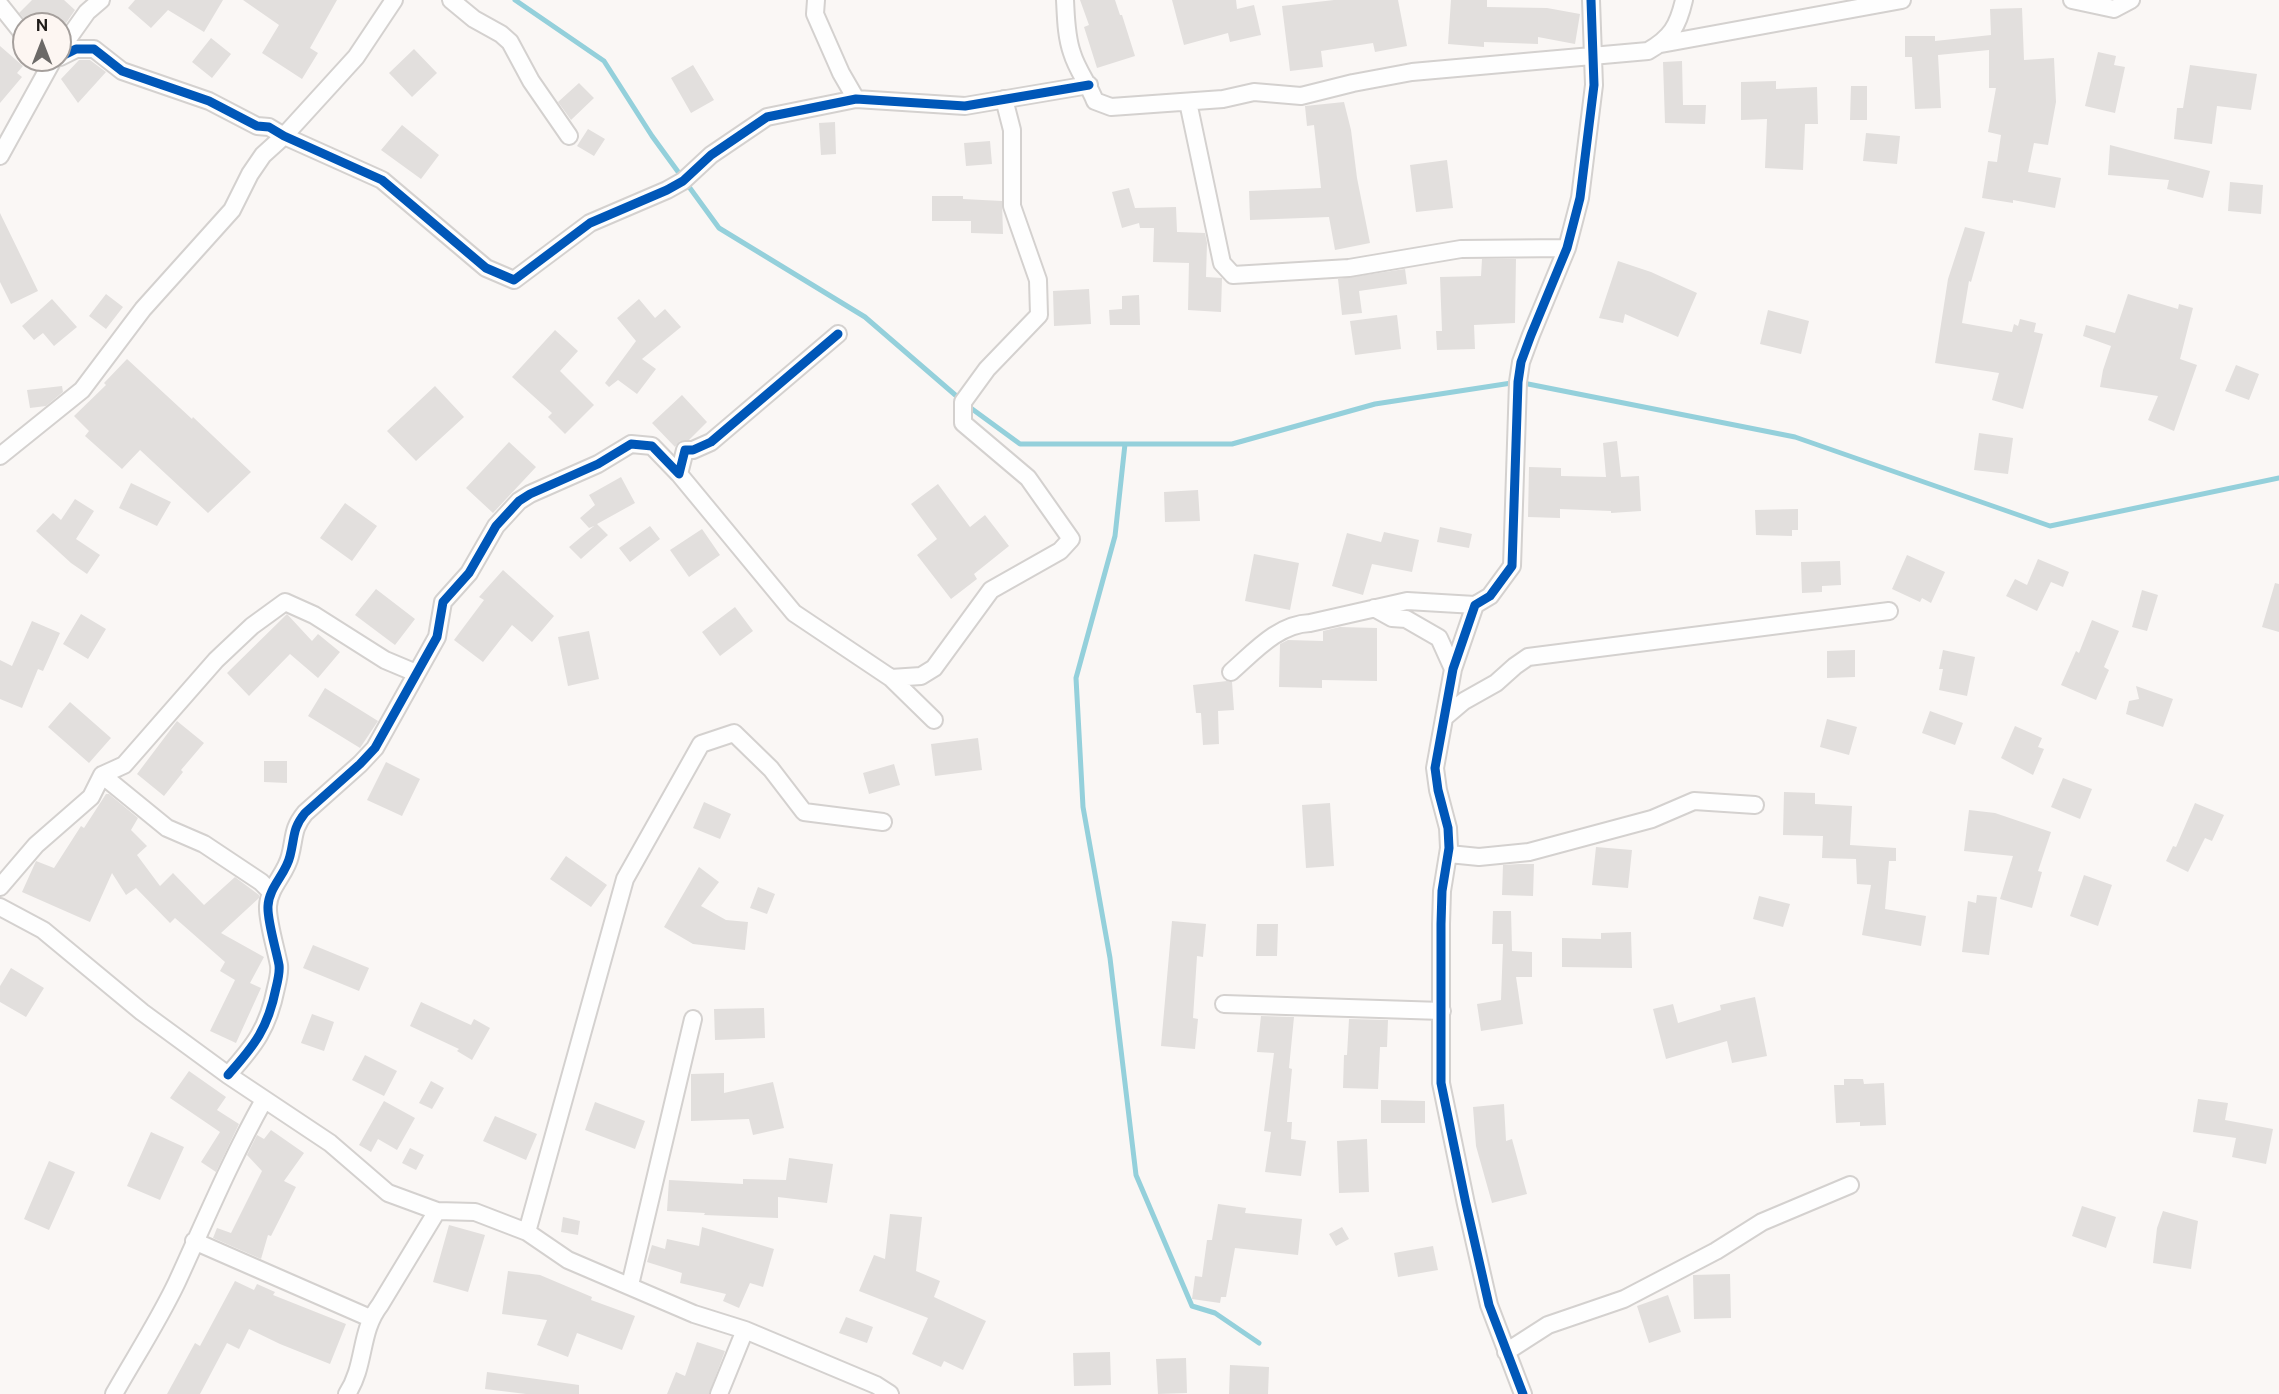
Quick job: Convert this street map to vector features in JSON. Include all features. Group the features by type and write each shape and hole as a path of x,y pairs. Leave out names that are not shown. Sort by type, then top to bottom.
{"street":[{"path":"72,33 87,12 101,0"},
{"path":"0,456 82,390 143,309 232,210 263,154 284,136 356,57 394,0"},
{"path":"451,0 474,20 501,34 510,42 536,88 569,136"},
{"path":"816,0 815,14 841,73 856,99"},
{"path":"1065,0 1069,44 1073,56 1095,101 1111,107 1222,99 1254,92 1301,96 1353,82 1412,72 1648,51 1661,44 1672,33 1684,0"},
{"path":"1232,672 1272,636 1297,623 1310,623 1407,601 1475,605 1490,596 1512,566 1518,382 1521,362 1567,248 1580,198 1594,85 1591,0"},
{"path":"1661,44 1902,0"},
{"path":"2072,0 2114,9 2131,0"},
{"path":"0,5 12,20"},
{"path":"72,51 94,49 122,71 210,101 257,126 269,127 382,180 486,268 514,280 590,224 683,181 711,155 767,117 856,99 965,106 1089,85"},
{"path":"0,156 47,72"},
{"path":"891,678 921,676 934,668 991,590 1060,550 1071,539 1028,478 963,423 963,402 987,369 1039,315 1038,280 1012,206 1012,130 1004,99"},
{"path":"1188,102 1222,263 1233,275 1349,268 1461,249 1567,248"},
{"path":"679,474 685,450 693,450 711,442 838,334"},
{"path":"228,1075 255,1044 272,1007 280,969 268,911 271,892 283,876 290,856 297,822 375,748 437,637 443,602 469,573 496,526 519,501 530,494 598,464 632,444 652,446 679,474 794,613 891,678 934,720"},
{"path":"0,887 36,845 91,797 102,775 124,765 216,660 252,626 285,602 314,615 385,660 416,673"},
{"path":"1475,605 1453,669 1435,768 1448,828 1449,854 1442,891 1441,1083 1489,1305 1523,1394"},
{"path":"1374,608 1392,618 1406,619 1439,638 1453,669"},
{"path":"1444,718 1464,701 1496,683 1528,657 1889,611"},
{"path":"527,1232 625,879 701,744 734,733 771,769 804,812 883,822"},
{"path":"102,775 167,828 204,844 261,882 271,892"},
{"path":"1449,854 1479,857 1530,852 1652,819 1694,801 1755,805"},
{"path":"0,907 43,930 142,1012 228,1075 330,1143 388,1193 437,1211 475,1212 527,1232 568,1260 693,1314 745,1330 876,1385 890,1394"},
{"path":"1224,1004 1442,1011"},
{"path":"630,1285 693,1019"},
{"path":"114,1394 176,1284 243,1138 264,1100"},
{"path":"1506,1352 1548,1325 1624,1299 1716,1251 1762,1222 1850,1185"},
{"path":"347,1394 356,1381 370,1318 437,1211"},
{"path":"194,1241 370,1318"},
{"path":"719,1394 745,1330"}],"building":[{"path":"32,0 64,0 75,10 72,14 72,12 20,12"},
{"path":"135,0 223,0 204,32 168,10 151,28 128,8"},
{"path":"243,0 337,0 310,48 318,53 302,79 262,53 279,25"},
{"path":"1080,0 1115,0 1135,56 1097,68 1084,27 1089,25"},
{"path":"1172,0 1236,0 1237,9 1254,5 1261,35 1230,42 1228,33 1184,45"},
{"path":"1334,0 1398,0 1407,46 1375,52 1373,43 1321,51 1323,67 1290,71 1282,6"},
{"path":"1451,0 1487,0 1487,7 1547,8 1580,14 1575,44 1538,37 1538,44 1484,42 1484,47 1448,44"},
{"path":"2022,8 2024,60 2054,58 2056,102 2048,145 2034,143 2028,172 2061,178 2055,208 2013,200 2013,203 1982,198 1988,161 1997,162 2001,135 1988,132 1996,88 1989,88 1989,50 1938,55 1941,108 1915,109 1912,57 1905,57 1905,36 1935,36 1935,41 1991,35 1990,9"},
{"path":"211,38 231,54 212,78 192,62"},
{"path":"0,46 12,56 12,72 18,72 22,77 0,103"},
{"path":"414,49 437,73 412,97 389,73"},
{"path":"2098,52 2116,56 2114,65 2125,67 2115,113 2085,106"},
{"path":"79,60 90,60 106,72 78,103 61,79 68,72 72,72 72,67"},
{"path":"1682,61 1683,105 1706,105 1705,124 1665,123 1663,62"},
{"path":"693,65 714,100 691,113 671,78"},
{"path":"2190,65 2257,74 2251,110 2217,106 2212,144 2174,139 2177,108 2183,108"},
{"path":"1776,81 1776,89 1817,87 1818,124 1805,124 1803,170 1765,168 1767,119 1741,120 1741,82"},
{"path":"579,83 594,98 571,120 558,102"},
{"path":"1851,86 1867,86 1867,120 1850,120"},
{"path":"1344,102 1351,130 1357,178 1370,243 1335,250 1329,217 1250,220 1249,191 1321,188 1314,125 1307,126 1305,106"},
{"path":"835,122 836,154 821,155 819,123"},
{"path":"402,125 439,155 421,179 381,150"},
{"path":"588,129 605,139 594,156 577,146"},
{"path":"1866,133 1900,136 1897,164 1863,161"},
{"path":"990,141 992,164 966,166 964,143"},
{"path":"2110,145 2210,171 2203,198 2167,189 2169,180 2108,175"},
{"path":"1447,160 1453,208 1416,212 1410,165"},
{"path":"2230,182 2263,185 2261,214 2228,211"},
{"path":"1129,188 1135,208 1176,207 1177,232 1205,233 1206,277 1222,278 1221,312 1188,310 1189,263 1153,262 1154,228 1140,228 1139,223 1122,228 1112,192"},
{"path":"932,196 963,196 963,199 1002,201 1003,234 971,233 971,221 932,221"},
{"path":"0,213 38,291 11,304 0,282"},
{"path":"1965,227 1985,232 1971,282 1969,281 1962,323 2012,332 2014,324 2018,326 2020,319 2036,323 2034,332 2043,334 2023,409 1992,400 1999,373 1935,363 1948,279"},
{"path":"1482,259 1516,259 1515,323 1474,325 1475,349 1437,350 1436,331 1442,331 1440,277 1481,276"},
{"path":"1618,261 1651,272 1697,293 1678,337 1625,314 1623,323 1599,318"},
{"path":"1405,269 1407,284 1359,291 1362,313 1342,315 1338,279"},
{"path":"1089,289 1091,324 1054,326 1053,291"},
{"path":"106,294 123,307 106,329 89,316"},
{"path":"2128,294 2178,309 2179,304 2193,308 2180,359 2197,365 2174,431 2148,420 2158,396 2100,387 2111,346 2083,336 2086,325 2115,333"},
{"path":"1139,295 1140,325 1110,325 1109,310 1122,309 1122,296"},
{"path":"52,299 77,327 54,346 43,333 34,340 22,326"},
{"path":"639,299 655,318 665,309 681,327 642,359 656,369 637,394 618,380 609,387 605,383 636,341 617,318"},
{"path":"1768,310 1809,321 1801,354 1760,344"},
{"path":"1397,315 1401,349 1355,355 1350,321"},
{"path":"555,330 578,351 560,371 594,405 565,434 548,417 552,413 512,377"},
{"path":"127,359 251,472 208,513 140,450 122,469 85,436 89,431 74,416 106,385 104,383"},
{"path":"2236,365 2259,374 2249,400 2225,391"},
{"path":"62,386 63,392 46,406 30,408 27,390"},
{"path":"435,386 464,417 416,461 387,431"},
{"path":"682,395 707,422 689,440 680,441 675,447 652,423"},
{"path":"1979,433 2013,438 2008,474 1974,470"},
{"path":"1617,441 1621,477 1639,476 1641,511 1611,513 1611,511 1560,509 1560,518 1528,517 1529,467 1561,468 1561,476 1606,477 1603,443"},
{"path":"509,442 536,467 493,513 466,488"},
{"path":"621,477 635,503 597,524 608,535 581,559 569,547 594,526 589,528 580,518 595,505 589,495"},
{"path":"131,483 171,502 157,526 119,508"},
{"path":"938,484 970,527 985,515 1009,546 974,574 977,579 951,599 917,555 937,539 911,504"},
{"path":"1198,490 1200,521 1165,522 1164,492"},
{"path":"75,499 94,511 76,539 100,555 87,574 71,563 36,531 53,513 61,520"},
{"path":"345,503 377,526 352,561 320,538"},
{"path":"1798,509 1798,530 1792,530 1792,536 1756,535 1755,510"},
{"path":"650,526 660,539 630,562 619,548"},
{"path":"1440,527 1472,534 1469,548 1437,542"},
{"path":"702,529 720,555 689,577 670,550"},
{"path":"1384,532 1419,540 1412,572 1372,564 1363,595 1332,586 1347,533 1381,542"},
{"path":"1254,554 1299,563 1290,610 1245,601"},
{"path":"1907,555 1945,572 1931,603 1922,598 1920,602 1892,589"},
{"path":"2038,559 2069,572 2063,587 2051,582 2037,611 2006,596 2015,579 2027,585"},
{"path":"1840,561 1841,585 1822,586 1822,592 1802,593 1801,562"},
{"path":"503,570 554,616 532,642 512,625 483,662 454,640 484,600 479,597"},
{"path":"2275,583 2279,584 2279,632 2262,627"},
{"path":"376,589 415,619 395,645 355,615"},
{"path":"2142,590 2158,595 2147,631 2132,627"},
{"path":"735,607 753,631 720,656 702,632"},
{"path":"81,614 106,629 88,659 63,644"},
{"path":"287,614 312,641 318,634 340,652 318,678 290,654 249,696 227,673"},
{"path":"2092,620 2119,631 2104,667 2109,670 2096,700 2061,685 2076,651 2079,653"},
{"path":"32,621 60,633 43,671 38,669 22,708 0,699 0,660 12,666"},
{"path":"1340,627 1377,628 1377,681 1322,680 1322,688 1279,687 1280,644 1288,640 1323,641 1323,631"},
{"path":"589,631 599,679 568,686 558,637"},
{"path":"1855,650 1855,677 1827,678 1827,651"},
{"path":"1943,650 1975,657 1967,696 1939,690 1943,669 1939,669"},
{"path":"1232,682 1234,710 1218,711 1219,744 1203,745 1201,713 1196,713 1193,685"},
{"path":"2136,686 2173,699 2163,727 2126,714 2129,701 2139,699"},
{"path":"325,688 378,721 360,748 308,716"},
{"path":"70,702 111,738 89,763 48,727"},
{"path":"1930,711 1963,723 1955,745 1922,733"},
{"path":"1827,719 1857,727 1849,755 1820,747"},
{"path":"177,721 204,743 181,770 183,772 164,796 137,774"},
{"path":"2015,726 2042,738 2038,747 2044,749 2033,775 2001,758"},
{"path":"978,738 982,770 935,776 931,744"},
{"path":"264,761 287,761 287,783 264,782"},
{"path":"386,762 420,779 402,816 367,800"},
{"path":"894,764 900,785 869,794 863,773"},
{"path":"2063,778 2092,789 2080,819 2051,807"},
{"path":"1784,792 1815,793 1815,804 1852,806 1850,845 1896,848 1896,861 1889,861 1885,909 1926,916 1921,946 1862,935 1871,885 1857,884 1856,859 1822,858 1823,836 1783,835"},
{"path":"106,794 138,818 131,830 147,846 137,855 160,886 173,873 204,905 235,877 259,895 259,898 221,933 264,957 250,983 261,988 236,1043 210,1031 235,980 220,971 225,962 175,918 170,923 136,888 126,895 112,873 90,922 22,892 36,861 54,868 81,826 84,828"},
{"path":"704,802 731,814 720,839 693,828"},
{"path":"1330,803 1334,866 1306,868 1302,805"},
{"path":"2195,803 2224,815 2212,841 2205,838 2188,872 2166,861 2173,846 2176,847"},
{"path":"1969,810 1995,813 2051,832 2038,871 2042,872 2032,908 2000,899 2013,856 1964,851"},
{"path":"1596,847 1632,850 1628,888 1592,885"},
{"path":"566,856 607,885 591,907 550,879"},
{"path":"1534,864 1533,896 1502,895 1503,865"},
{"path":"699,867 719,882 701,906 726,920 748,922 745,950 693,944 664,927"},
{"path":"2084,875 2112,885 2098,926 2070,916"},
{"path":"758,887 775,894 767,914 750,908"},
{"path":"1977,895 1997,897 1989,955 1962,952 1968,901 1976,903"},
{"path":"1759,896 1790,904 1783,927 1753,919"},
{"path":"1493,911 1511,911 1512,951 1532,952 1532,977 1516,977 1523,1024 1481,1031 1477,1004 1501,1000 1503,944 1492,944"},
{"path":"1172,921 1206,924 1203,957 1197,956 1193,1018 1198,1019 1195,1049 1161,1046"},
{"path":"1257,924 1278,924 1277,956 1256,956"},
{"path":"1631,932 1632,968 1562,967 1562,938 1601,939 1601,933"},
{"path":"313,945 369,968 359,991 303,968"},
{"path":"11,968 44,988 26,1017 0,1002 0,986"},
{"path":"1755,997 1767,1056 1732,1063 1727,1041 1666,1059 1653,1009 1673,1004 1678,1023 1721,1010 1720,1005"},
{"path":"421,1002 471,1025 474,1019 490,1028 472,1060 457,1051 459,1049 410,1026"},
{"path":"764,1008 765,1038 715,1040 714,1009"},
{"path":"312,1014 334,1022 324,1051 301,1043"},
{"path":"1261,1016 1294,1017 1287,1122 1292,1122 1291,1139 1306,1141 1301,1176 1265,1172 1271,1132 1264,1131 1274,1053 1257,1052"},
{"path":"1349,1019 1388,1020 1387,1047 1380,1047 1378,1089 1343,1088 1344,1055 1347,1055"},
{"path":"365,1055 397,1071 384,1096 352,1080"},
{"path":"189,1071 226,1097 217,1110 239,1124 216,1172 201,1162 220,1132 170,1098"},
{"path":"724,1073 724,1093 773,1082 784,1128 753,1135 749,1119 691,1121 691,1074"},
{"path":"1844,1079 1863,1079 1864,1084 1884,1083 1886,1125 1860,1126 1860,1122 1836,1123 1834,1085 1844,1085"},
{"path":"431,1081 444,1088 432,1109 419,1103"},
{"path":"2198,1099 2228,1103 2225,1120 2273,1129 2266,1164 2232,1157 2236,1138 2193,1132"},
{"path":"1381,1100 1425,1101 1425,1123 1381,1123"},
{"path":"384,1101 415,1118 397,1150 378,1139 371,1152 359,1145"},
{"path":"595,1102 645,1121 635,1149 585,1130"},
{"path":"1504,1104 1506,1141 1512,1139 1527,1194 1492,1203 1476,1146 1473,1107"},
{"path":"495,1116 537,1134 526,1160 483,1141"},
{"path":"271,1130 304,1153 284,1181 296,1187 271,1236 268,1235 261,1259 213,1238 217,1228 231,1233 262,1171 247,1155 257,1135 264,1139"},
{"path":"151,1132 184,1147 160,1200 127,1186"},
{"path":"1367,1139 1369,1192 1339,1193 1337,1141"},
{"path":"410,1148 424,1155 416,1170 402,1163"},
{"path":"789,1158 833,1164 827,1203 778,1197 778,1218 667,1211 669,1180 743,1184 743,1179 786,1180"},
{"path":"49,1161 75,1172 49,1230 24,1219"},
{"path":"1218,1204 1246,1208 1245,1213 1302,1219 1298,1255 1235,1248 1226,1297 1221,1297 1220,1303 1192,1299 1195,1276 1202,1277 1207,1240 1212,1240"},
{"path":"2082,1206 2116,1217 2106,1248 2072,1236"},
{"path":"2163,1211 2198,1221 2191,1269 2153,1263 2157,1228"},
{"path":"890,1214 922,1217 916,1271 940,1281 934,1297 986,1321 963,1370 944,1361 941,1367 912,1354 928,1318 859,1291 874,1255 885,1259"},
{"path":"563,1217 580,1221 578,1235 561,1232"},
{"path":"449,1225 485,1235 468,1292 433,1282"},
{"path":"702,1227 774,1249 763,1287 750,1283 739,1308 723,1301 726,1294 680,1283 682,1273 647,1262 652,1245 665,1249 667,1239 699,1246"},
{"path":"1342,1227 1349,1239 1336,1246 1329,1234"},
{"path":"1433,1246 1438,1270 1398,1277 1394,1253"},
{"path":"508,1271 540,1275 592,1297 591,1300 635,1316 622,1350 577,1333 568,1357 537,1345 547,1320 502,1314"},
{"path":"1730,1274 1731,1318 1694,1319 1693,1275"},
{"path":"235,1281 254,1290 257,1284 275,1292 273,1295 346,1324 330,1364 249,1329 239,1349 227,1343 200,1394 167,1394 195,1343 200,1346"},
{"path":"1668,1295 1681,1332 1649,1343 1637,1306"},
{"path":"846,1317 873,1327 867,1343 839,1333"},
{"path":"697,1342 725,1351 709,1394 667,1394 676,1372 685,1376"},
{"path":"1110,1352 1111,1385 1074,1386 1073,1353"},
{"path":"1186,1358 1187,1393 1158,1394 1156,1359"},
{"path":"1230,1365 1269,1367 1268,1394 1229,1394"},
{"path":"487,1372 579,1385 579,1394 526,1394 485,1389"}],"waterway":[{"path":"515,0 604,61 652,136 719,228 865,317 968,406 1020,444 1232,444 1375,404 1518,382 1795,437 2050,526 2279,478"},
{"path":"1125,444 1115,536 1076,678 1083,807 1110,958 1136,1175 1192,1306 1215,1313 1259,1343"}],"cycle path":[{"path":"1523,1394 1489,1305 1441,1083 1442,891 1449,848 1448,828 1435,768 1453,669 1475,605 1490,596 1512,566 1518,382 1521,362 1567,248 1580,198 1594,85 1591,0"},
{"path":"72,51 94,49 122,71 209,101 257,126 269,127 382,180 486,268 514,280 590,223 683,181 711,155 767,117 856,99 965,106 1089,85"},
{"path":"228,1075 259,1035 273,1002 279,968 268,906 271,893 288,863 298,824 305,813 375,748 437,637 443,602 469,573 496,526 519,501 530,494 598,464 631,444 652,446 679,474 685,450 693,450 711,442 838,334"}]}
